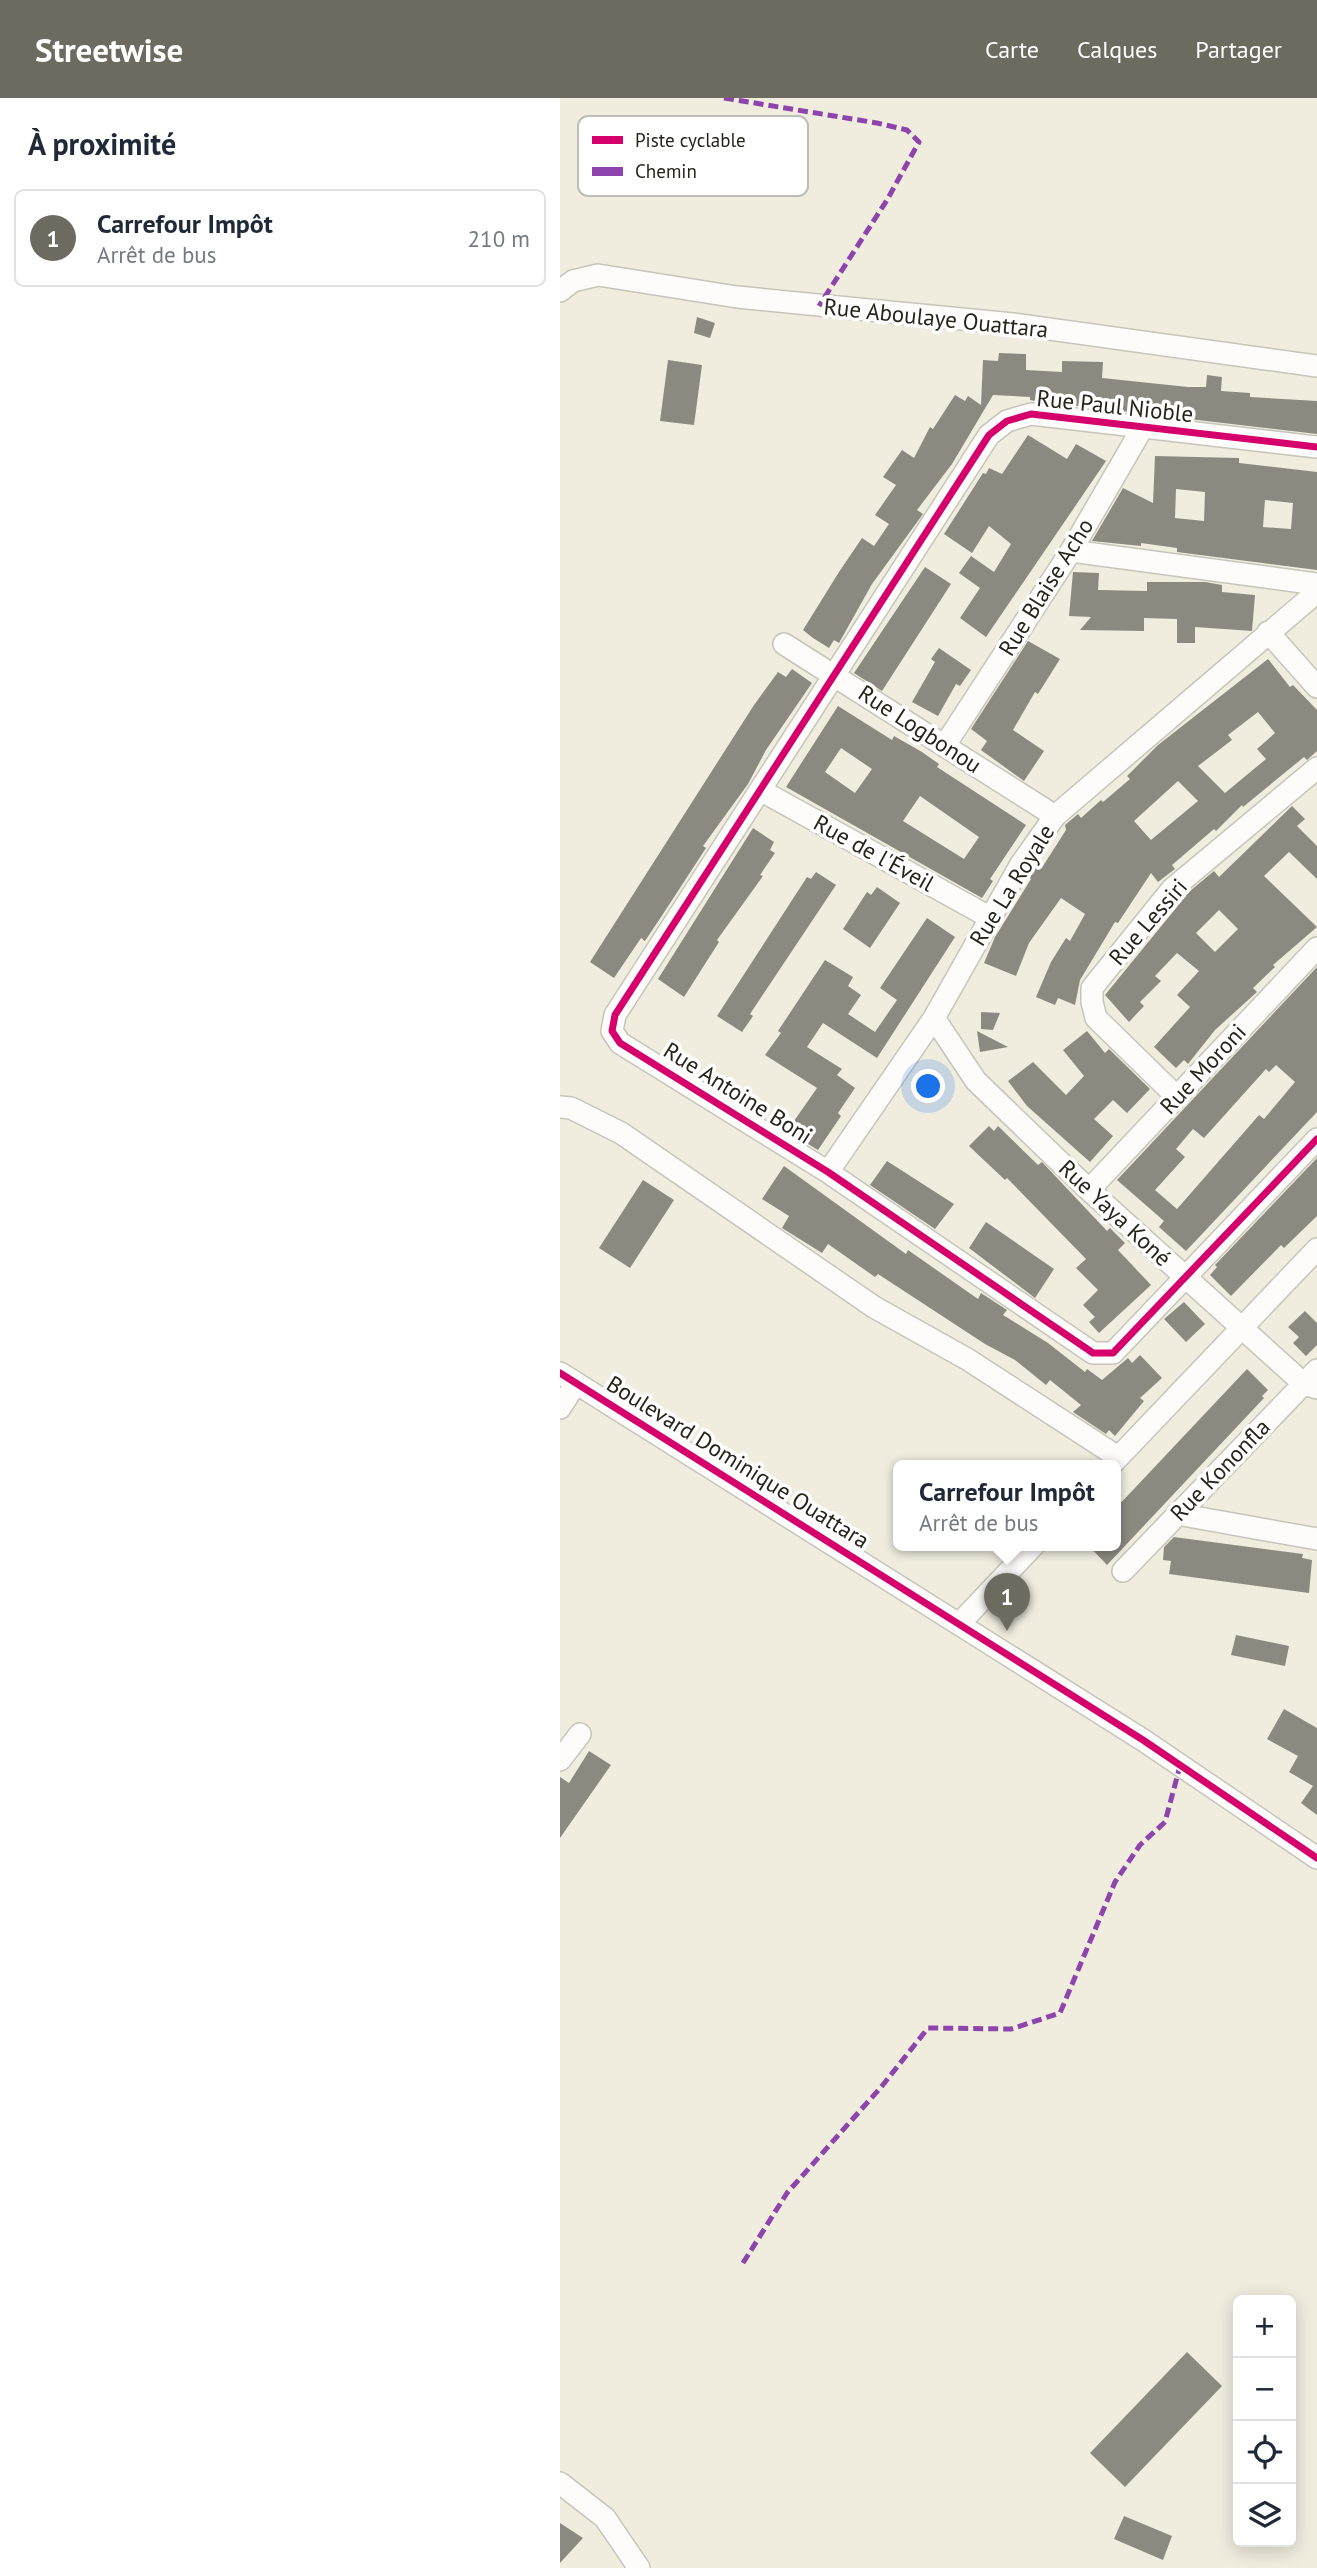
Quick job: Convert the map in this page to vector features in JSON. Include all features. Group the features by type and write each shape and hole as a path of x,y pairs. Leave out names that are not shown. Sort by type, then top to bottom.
{"street":[{"name":"Rue Aboulaye Ouattara","path":"560,292 573,281 598,275 737,297 1013,324 1317,366"},
{"name":"Rue Paul Nioble","path":"834,674 989,435 1007,421 1031,414 1317,447"},
{"name":"Rue Blaise Acho","path":"945,745 1071,551 1143,427"},
{"path":"1071,551 1317,584"},
{"name":"Rue La Royale","path":"828,1172 934,1018 1020,864 1055,816 1317,592"},
{"path":"1268,632 1317,687"},
{"name":"Rue Logbonou","path":"783,644 1055,816"},
{"name":"Rue Antoine Boni","path":"834,674 615,1015 612,1031 620,1043 828,1172 1093,1353 1113,1353 1317,1139"},
{"name":"Rue Lessiri","path":"1177,1097 1097,1018 1091,1002 1092,988 1172,889 1317,768"},
{"name":"Rue de l'Éveil","path":"760,790 989,917"},
{"name":"Rue Moroni","path":"1089,1190 1317,948"},
{"name":"Rue Yaya Koné","path":"934,1018 976,1081 1089,1190 1240,1329 1313,1381"},
{"path":"560,1107 571,1108 621,1133 874,1307 967,1359 1113,1460"},
{"path":"1115,1460 1317,1249"},
{"path":"560,1408 568,1378"},
{"name":"Boulevard Dominique Ouattara","path":"568,1378 1143,1740 1317,1858"},
{"name":"Rue Kononfla","path":"1123,1571 1177,1514 1313,1381"},
{"path":"1177,1514 1317,1539"},
{"path":"959,1624 1028,1551"},
{"path":"560,1760 580,1734"},
{"path":"560,2483 605,2518 639,2568"}],"building":[{"path":"697,317 715,323 710,338 694,333"},
{"path":"999,353 1026,354 1026,370 1062,372 1062,361 1103,362 1102,378 1206,387 1207,375 1222,377 1221,391 1250,393 1250,397 1317,401 1317,434 1036,401 1030,400 1030,397 993,395 952,464 917,510 923,514 872,584 839,643 834,640 829,648 803,630 862,538 874,546 889,524 875,515 896,485 883,477 902,450 914,458 930,427 933,429 955,395 965,401 968,396 981,405 983,360 998,361"},
{"path":"668,360 702,365 694,425 660,421"},
{"path":"1028,435 1067,459 1076,444 1106,461 986,637 960,618 980,588 959,573 971,556 994,572 1011,544 989,526 972,553 944,534 983,473 986,474 989,468 1002,474"},
{"path":"1155,456 1239,458 1239,463 1317,472 1317,570 1177,552 1177,548 1141,543 1141,546 1092,541 1123,488 1153,503","holes":["1176,489 1205,492 1204,521 1175,518","1265,500 1293,503 1291,529 1263,527"]},
{"path":"925,567 951,584 882,691 854,673"},
{"path":"1073,572 1099,573 1098,590 1147,591 1147,582 1205,582 1222,585 1222,592 1255,595 1252,631 1195,627 1195,643 1177,643 1177,619 1144,618 1144,631 1080,630 1091,617 1069,616"},
{"path":"1028,641 1060,659 1038,694 1035,692 1013,730 1044,751 1024,781 981,750 987,741 971,729"},
{"path":"939,648 971,670 960,686 956,684 938,716 912,702 935,662 931,659"},
{"path":"1268,659 1290,687 1293,685 1317,710 1317,751 1307,760 1304,757 1243,807 1242,805 1216,831 1214,829 1172,865 1175,869 1158,882 1151,873 1118,923 1115,922 1080,980 1075,1005 1058,998 1055,1005 1036,997 1051,962 1066,938 1070,941 1085,914 1061,898 1029,943 1016,976 984,963 995,937 1031,879 1031,873 1038,863 1043,866 1066,830 1065,825 1078,814 1081,818 1130,779 1127,776 1158,745","holes":["1258,712 1275,733 1257,749 1266,759 1225,793 1198,766 1232,740 1228,735","1178,781 1198,801 1151,840 1134,821"]},
{"path":"792,669 812,683 766,750 748,784 703,846 706,848 645,941 641,938 614,978 590,962 754,705 778,672 786,677"},
{"path":"838,706 892,740 894,736 922,752 939,764 937,767 1026,825 990,879 993,881 982,898 786,787","holes":["841,748 872,769 855,793 825,772","920,796 979,837 964,859 903,821"]},
{"path":"1292,806 1305,819 1297,826 1317,846 1317,879 1289,852 1264,876 1317,927 1273,965 1275,967 1253,988 1257,992 1215,1030 1188,1064 1184,1060 1176,1068 1154,1047 1190,1007 1177,995 1199,971 1177,953 1155,976 1161,981 1140,1002 1144,1006 1129,1022 1105,995 1190,891 1214,871 1219,877","holes":["1219,910 1238,929 1215,952 1196,933"]},
{"path":"753,828 774,842 770,850 775,853 760,875 763,876 717,940 719,942 684,997 658,979"},
{"path":"816,872 836,885 750,1014 753,1016 742,1032 717,1016 807,877 811,879"},
{"path":"877,887 900,903 870,948 843,929 867,892 871,895"},
{"path":"927,918 955,937 877,1058 823,1023 807,1047 842,1069 837,1075 855,1088 838,1113 841,1116 818,1150 787,1131 817,1088 765,1055 825,960 853,977 848,986 861,995 848,1014 875,1032 897,1000 880,988"},
{"path":"1317,967 1317,1112 1186,1251 1159,1227 1164,1221 1117,1180","holes":["1276,1065 1295,1082 1264,1119 1259,1115 1177,1209 1155,1190 1185,1157 1176,1149 1193,1129 1204,1138 1266,1069 1269,1072"]},
{"path":"981,1012 1000,1013 993,1030 981,1029"},
{"path":"977,1031 1008,1047 980,1052"},
{"path":"1087,1031 1105,1053 1109,1049 1150,1089 1127,1113 1113,1100 1094,1119 1113,1136 1090,1162 1027,1106 1008,1081 1033,1062 1066,1095 1084,1076 1063,1050"},
{"path":"989,1126 994,1131 998,1126 1038,1165 1042,1162 1107,1231 1110,1228 1125,1243 1118,1250 1151,1285 1099,1333 1089,1322 1095,1317 1083,1305 1098,1290 1076,1268 1086,1259 1007,1178 1005,1180 969,1146"},
{"path":"1317,1158 1317,1216 1284,1248 1281,1245 1231,1296 1210,1275 1217,1267 1215,1265"},
{"path":"887,1161 954,1204 935,1229 870,1185"},
{"path":"784,1166 906,1254 908,1250 978,1299 981,1293 1007,1310 1003,1315 1048,1343 1085,1372 1087,1369 1102,1380 1128,1358 1132,1363 1140,1355 1162,1378 1140,1398 1144,1401 1115,1436 1109,1430 1106,1434 1073,1412 1081,1405 1050,1380 1046,1385 1015,1360 985,1344 878,1274 875,1277 828,1244 822,1253 782,1228 789,1216 762,1199"},
{"path":"643,1180 674,1200 630,1268 599,1248"},
{"path":"986,1222 1054,1269 1035,1298 969,1248"},
{"path":"1184,1302 1205,1324 1186,1342 1164,1319"},
{"path":"1305,1311 1317,1323 1317,1345 1306,1356 1293,1343 1299,1337 1288,1327"},
{"path":"1247,1369 1268,1390 1262,1396 1264,1398 1121,1550 1121,1503"},
{"path":"1174,1537 1303,1554 1302,1558 1312,1560 1309,1593 1169,1574 1171,1561 1163,1560 1164,1547"},
{"path":"1094,1551 1120,1551 1107,1565"},
{"path":"1236,1635 1289,1646 1285,1666 1231,1655"},
{"path":"1284,1709 1317,1728 1317,1815 1301,1803 1313,1786 1289,1772 1298,1756 1267,1739"},
{"path":"589,1751 611,1765 560,1838 560,1777 569,1783"},
{"path":"1187,2352 1222,2386 1125,2487 1090,2453"},
{"path":"1124,2516 1172,2536 1163,2560 1114,2539"},
{"path":"560,2523 583,2538 560,2563"}],"marked path":[{"path":"724,98 877,123 907,130 919,142 887,200 819,306"},
{"path":"743,2263 787,2193 882,2086 928,2028 1011,2029 1060,2013 1115,1882 1140,1845 1165,1822 1180,1766"}],"cycle path":[{"path":"1317,447 1031,414 1007,421 989,435 615,1015 612,1031 620,1043 828,1172 1093,1353 1113,1353 1317,1139"},
{"path":"560,1373 1143,1740 1317,1858"}],"place":[{"name":"Carrefour Impôt","path":"1007,1631"}]}
